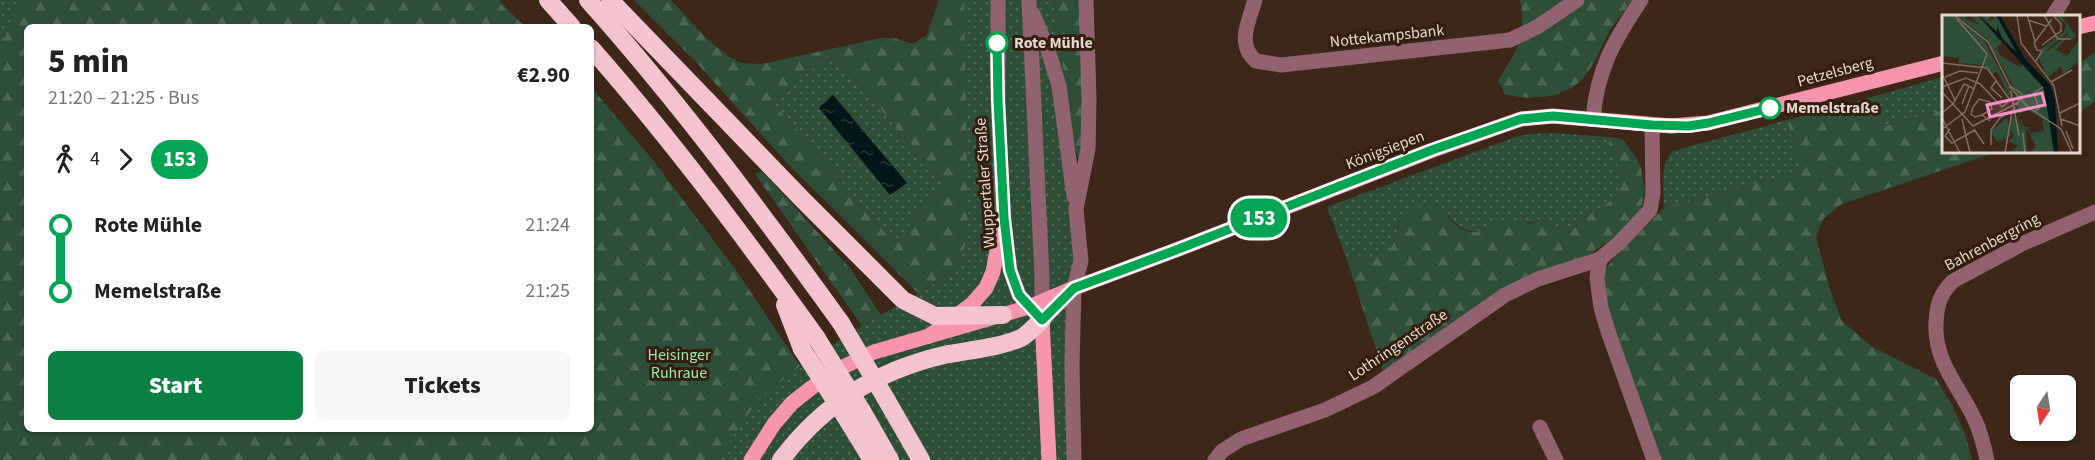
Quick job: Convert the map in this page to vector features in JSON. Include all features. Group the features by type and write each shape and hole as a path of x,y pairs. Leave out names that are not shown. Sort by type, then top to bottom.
{"highway":[{"path":"548,0 569,24"},
{"path":"588,0 638,57 710,147 841,323 921,460"},
{"path":"610,0 895,293 910,304 935,316 1003,315"},
{"path":"594,52 689,166 773,275 816,337 856,418 872,460"},
{"path":"773,275 802,349 890,460"},
{"path":"781,460 816,419 843,398 871,381 918,362 1022,337 1038,309"}],"main road":[{"path":"2080,27 2095,23"},
{"name":"Petzelsberg","path":"1593,119 1652,125 1689,126 1708,123 1942,64"},
{"name":"Königsiepen","path":"751,460 774,424 792,403 843,367 874,352 1003,315 1038,309 1074,288 1510,123 1537,116 1593,119"},
{"path":"929,336 972,304 986,288 997,258 1004,218"},
{"path":"1038,309 1049,460"}],"street":[{"name":"Wuppertaler Straße","path":"998,0 998,100 1004,218 1013,282 1019,295 1038,309"},
{"path":"1076,209 1088,149 1086,0"},
{"name":"Nottekampsbank","path":"1256,0 1245,32 1246,51 1256,61 1281,65 1510,40 1547,22 1577,0"},
{"path":"1593,119 1596,92 1607,57 1641,0"},
{"path":"2054,15 2064,0"},
{"path":"1029,2 1059,86 1076,209 1081,261 1074,288 1072,365 1074,460"},
{"path":"1029,2 1042,277 1038,309"},
{"path":"1652,125 1653,194 1650,210 1620,242 1600,259 1597,278 1601,308 1623,379 1654,460"},
{"name":"Bahrenbergring","path":"1987,460 1975,420 1939,355 1935,343 1936,314 1943,290 1953,281 2024,243 2095,212"},
{"name":"Lothringenstraße","path":"1215,460 1233,443 1324,410 1373,387 1505,295 1538,279 1600,259"},
{"path":"1540,427 1556,460"}],"green space":[{"path":"0,0 499,0 521,24 24,24 24,432 594,432 594,428 792,371 862,326 928,288 959,264 968,236 962,93 964,0 1054,0 1065,82 1080,262 1071,460 0,460"},
{"name":"Heisinger Ruhraue","path":"19,0 495,0 523,24 24,24 24,432 594,432 594,91 652,159 736,270 800,366 759,399 717,460 0,460 0,42 4,40"},
{"path":"634,0 671,0 706,38 728,56 741,63 762,64 881,38 894,38 913,44 927,35 939,0 964,0 968,236 959,264 919,294 789,165 694,60","holes":["832,52 945,185 894,243 773,102"]},
{"path":"1054,0 1092,0 1096,83 1079,164 1070,124"},
{"path":"1520,0 1632,0 1610,30 1583,78 1566,90 1535,98 1505,94 1498,81 1519,43 1522,24"},
{"path":"832,52 945,185 894,243 773,102","holes":["833,95 907,183 890,195 819,108"]},
{"path":"2095,52 2095,101 2080,112 2080,63"},
{"path":"1942,77 1942,110 1885,126 1875,96"},
{"path":"1875,96 1885,126 1942,110 1942,153 1993,153 1842,204 1823,219 1816,237 1830,290 1842,321 1871,346 1936,379 1952,405 1965,434 1972,460 1661,460 1623,362 1603,289 1605,270 1664,208 1801,172 1787,120"},
{"path":"1787,120 1802,172 1664,208 1664,170 1673,151"},
{"path":"1539,133 1617,138 1609,142 1615,160 1623,173 1618,197 1608,202 1600,210 1584,217 1575,226 1561,229 1541,219 1524,223 1498,222 1481,231 1470,231 1460,227 1447,215 1398,224 1394,243 1383,255 1370,261 1354,253 1346,257 1327,207 1518,136"},
{"path":"1617,138 1624,141 1637,159 1645,192 1641,208 1617,235 1590,254 1500,290 1383,371 1346,257 1354,253 1370,261 1379,257 1394,243 1402,214 1428,206 1443,212 1454,224 1471,232 1510,220 1521,220 1528,224 1541,219 1561,229 1575,226 1584,217 1600,210 1608,202 1618,197 1623,173 1608,152 1609,142"},
{"path":"762,171 850,268 881,315 862,326 755,174"}],"water":[{"path":"833,95 907,183 890,195 819,108"}],"bus line":[{"name":"153","path":"997,43 1004,218 1010,270 1019,295 1042,320 1074,288 1432,150 1521,119 1553,116 1689,126 1770,108"}],"place":[{"name":"Rote Mühle","path":"997,43"},
{"name":"Memelstraße","path":"1770,108"}]}
